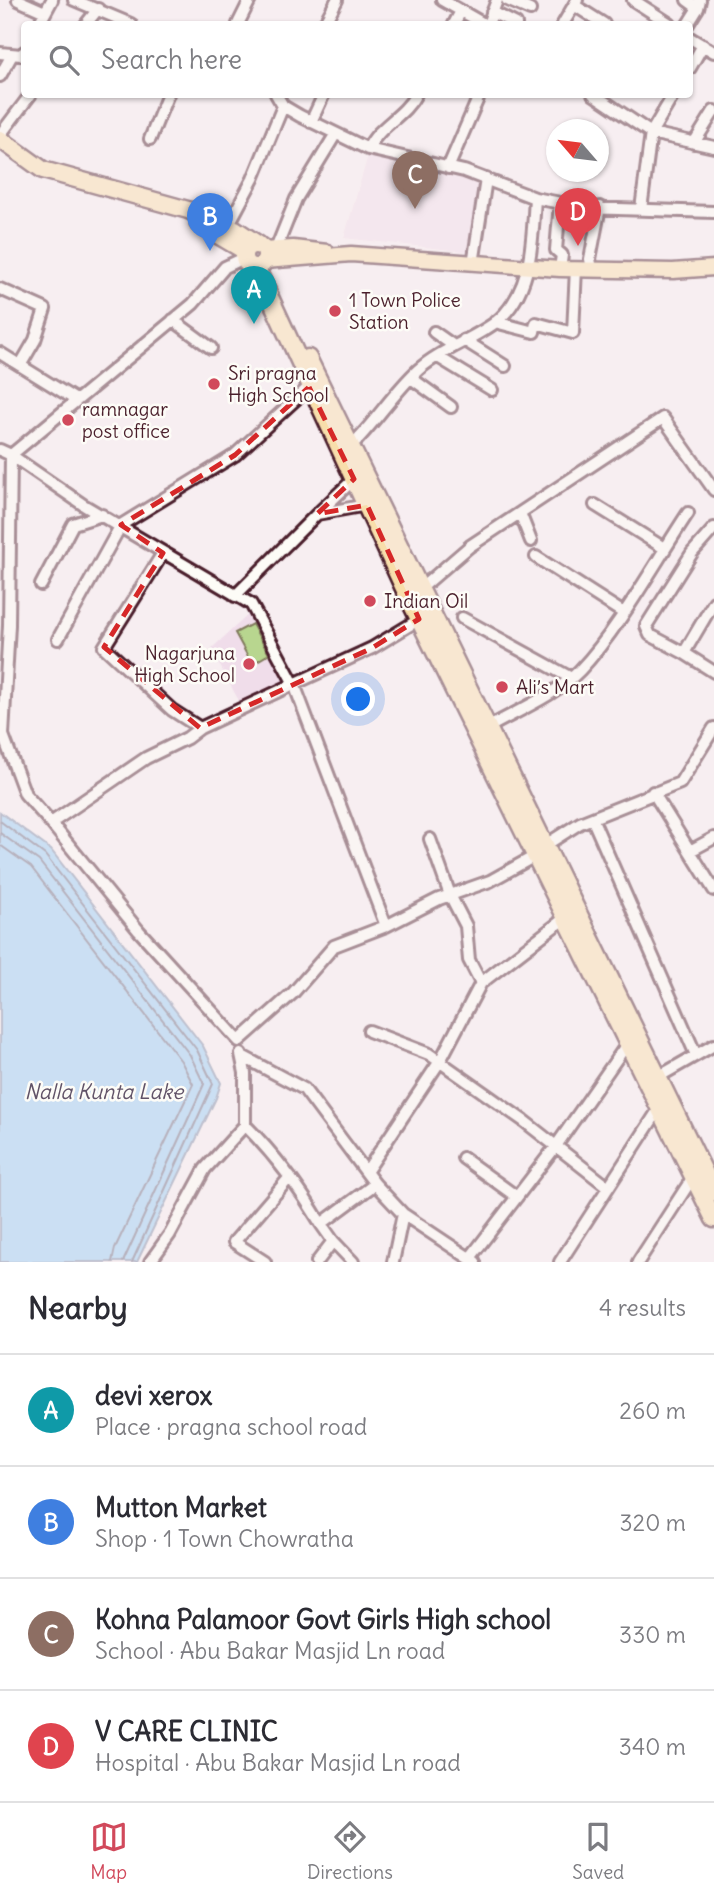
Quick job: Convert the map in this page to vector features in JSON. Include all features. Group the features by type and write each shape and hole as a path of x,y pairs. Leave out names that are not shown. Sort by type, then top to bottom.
{"highway":[{"path":"0,137 43,170 137,193 228,226 259,256 419,590 424,616 489,727 565,918 714,1219"},
{"path":"0,151 19,169 39,179 160,208 207,228 259,256 309,387 539,851 658,1077 714,1192"}],"main road":[{"path":"259,256 303,260 332,254 561,269 673,271 714,268"}],"street":[{"path":"18,0 45,12"},
{"path":"40,21 52,0"},
{"path":"74,0 124,21"},
{"path":"240,21 250,0"},
{"path":"326,21 338,0"},
{"path":"442,0 480,21"},
{"path":"488,21 497,0"},
{"path":"507,0 530,10"},
{"path":"633,0 665,21"},
{"path":"687,0 699,4 690,21"},
{"path":"565,21 576,2 600,21"},
{"path":"88,21 98,9"},
{"path":"456,21 461,11"},
{"path":"492,12 510,21"},
{"path":"693,40 714,52"},
{"path":"693,63 703,45"},
{"path":"0,76 6,54"},
{"path":"0,137 28,98"},
{"path":"150,139 166,98"},
{"path":"278,98 283,106 311,122 368,149 486,178 535,198 600,207 714,212"},
{"path":"311,122 322,98"},
{"path":"368,149 377,134 405,110 413,98"},
{"path":"448,168 478,98"},
{"path":"599,98 651,133 714,147"},
{"path":"641,209 651,133 672,98"},
{"path":"228,226 253,179 283,106"},
{"path":"694,143 714,111"},
{"path":"150,1262 170,1234 205,1169 245,1125 245,1073 239,1041 139,931 26,794 2,731 4,565 11,455 193,304 225,267 259,256 335,135"},
{"path":"472,264 486,178"},
{"path":"350,447 372,426 411,378 459,343 495,322 516,299 529,265 535,198"},
{"path":"560,203 556,250 562,255 561,269"},
{"path":"592,269 590,259 600,207"},
{"path":"495,322 534,332 536,323 573,333 576,268"},
{"path":"0,289 45,309 35,340 20,364"},
{"path":"173,320 211,348"},
{"path":"434,332 505,366"},
{"path":"0,353 76,400"},
{"path":"438,357 492,390"},
{"path":"411,378 451,407"},
{"path":"58,639 121,525 235,455 309,387"},
{"path":"419,590 470,547 663,418 714,489"},
{"path":"0,450 163,553 251,604 294,684 386,926"},
{"path":"235,596 354,479"},
{"path":"317,514 367,505"},
{"path":"595,505 664,548"},
{"path":"520,513 531,541"},
{"path":"489,727 571,678 598,648 688,513"},
{"path":"41,585 73,524 102,515"},
{"path":"714,528 692,553 646,626 650,635 714,672"},
{"path":"163,553 104,648 172,710 200,728"},
{"path":"536,557 622,612"},
{"path":"684,653 714,602"},
{"path":"51,823 146,758 187,738 200,728 372,648 424,616"},
{"path":"462,618 571,678"},
{"path":"239,1041 293,993 334,946 386,926 450,895 490,881 539,851 564,831 680,783 714,728"},
{"path":"653,792 714,890"},
{"path":"592,818 696,1055"},
{"path":"690,851 714,838"},
{"path":"430,839 450,895 467,926 469,960 481,984"},
{"path":"366,1172 440,1061 481,984 565,918"},
{"path":"369,1031 429,1054 440,1061 608,1187"},
{"path":"242,1056 304,1089 374,1184 403,1214 472,1260 627,1044"},
{"path":"658,1077 714,1045"},
{"path":"561,1262 659,1109"},
{"path":"245,1125 270,1149 333,1241 354,1262"},
{"path":"463,1157 517,1197"},
{"path":"265,1262 234,1242 290,1177"},
{"path":"638,1262 693,1177"},
{"path":"321,1224 374,1184"},
{"path":"393,1262 403,1214"},
{"path":"317,1262 333,1241"}],"highlighted area":[{"path":"309,387 354,479 317,514 367,505 419,619 372,648 200,728 104,647 163,553 121,525 235,455"}],"shaded area":[{"path":"369,152 482,181 470,252 344,238"},
{"name":"Nagarjuna High School","path":"250,613 288,679 239,701 211,649"}],"green space":[{"path":"252,624 269,654 252,664 235,633"}],"water":[{"name":"Nalla Kunta Lake","path":"0,812 51,850 203,1046 221,1083 137,1262 0,1262"}],"place":[{"name":"Kohna Palamoor Govt Girls High school","path":"415,209"},
{"name":"V CARE CLINIC","path":"578,246"},
{"name":"Mutton Market","path":"210,251"},
{"name":"1 Town Police Station","path":"335,311"},
{"name":"devi xerox","path":"254,324"},
{"name":"Sri pragna High School","path":"214,384"},
{"name":"ramnagar post office","path":"68,420"},
{"name":"Indian Oil","path":"370,601"},
{"name":"Nagarjuna High School","path":"249,664"},
{"name":"Ali’s Mart","path":"502,687"}]}
